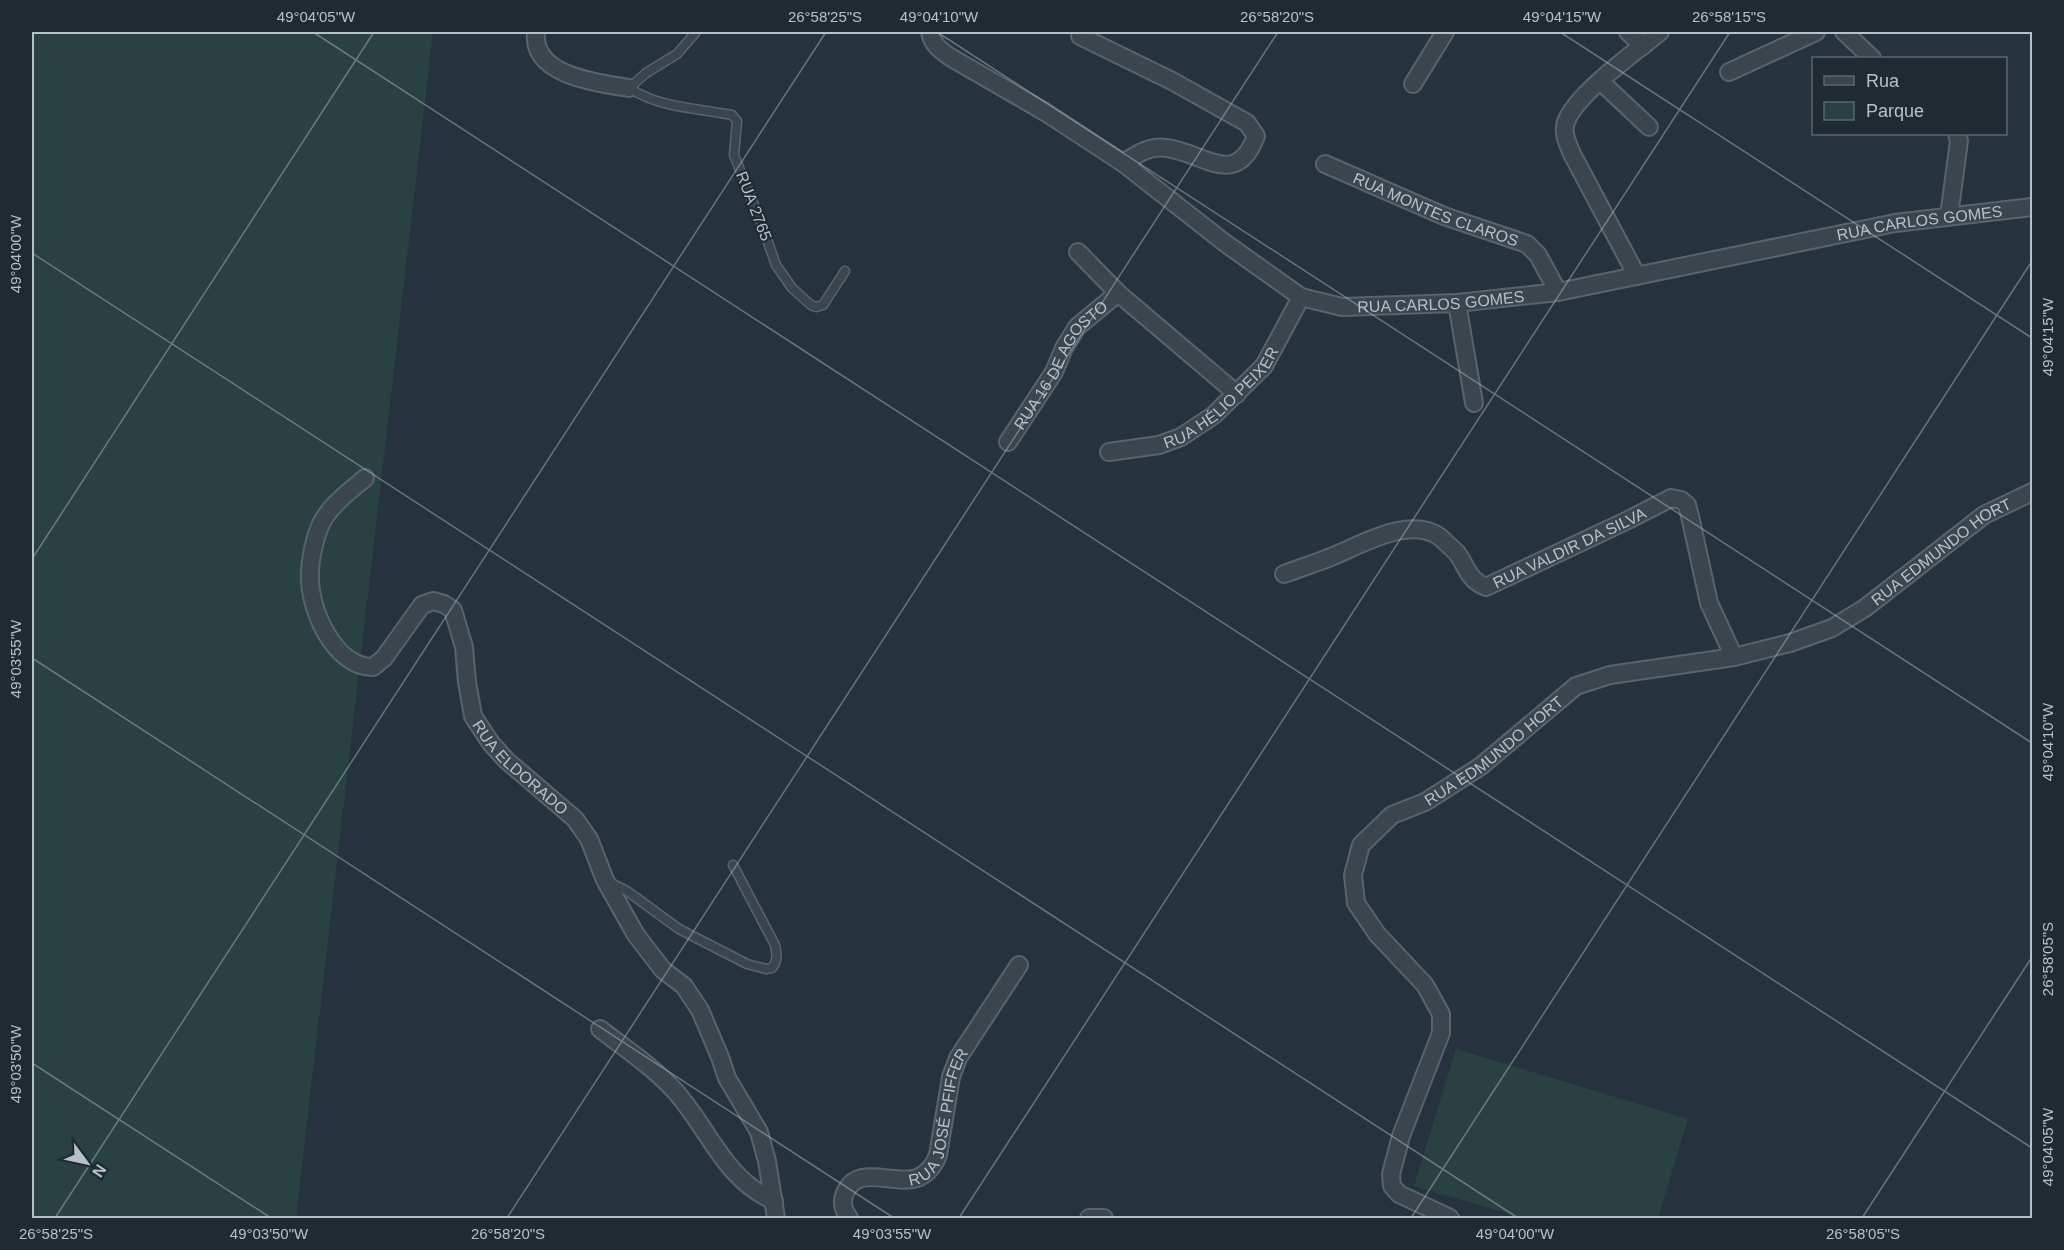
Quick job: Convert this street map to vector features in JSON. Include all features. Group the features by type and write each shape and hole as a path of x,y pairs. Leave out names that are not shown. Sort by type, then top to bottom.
{"street":[{"path":"536,32 535,41 542,56 558,70 576,78 629,88"},
{"name":"RUA CARLOS GOMES","path":"930,32 937,48 1045,112 1123,163 1225,243 1301,297 1342,307 1457,303 1558,292 1895,223 2031,205"},
{"path":"1413,84 1445,32"},
{"path":"1628,32 1642,46"},
{"path":"1637,276 1585,181 1565,138 1565,124 1574,106 1600,81 1660,32"},
{"path":"1729,72 1816,32"},
{"path":"1844,32 1871,57"},
{"path":"1080,36 1174,82 1247,123 1256,136 1250,152 1242,161 1222,165 1167,147 1143,151 1123,163"},
{"path":"1600,81 1649,127"},
{"path":"1949,216 1959,141 1957,135"},
{"name":"RUA MONTES CLAROS","path":"1325,164 1444,216 1527,244 1538,255 1558,292"},
{"path":"1078,252 1118,293 1237,394"},
{"name":"RUA 16 DE AGOSTO","path":"1008,442 1054,372 1077,327 1118,293"},
{"name":"RUA HÉLIO PEIXER","path":"1109,452 1159,445 1180,437 1214,415 1264,366 1301,297"},
{"path":"1457,303 1473,403"},
{"name":"RUA ELDORADO","path":"365,478 334,504 321,525 309,574 314,606 323,629 338,650 351,662 362,667 373,667 384,658 422,605 432,601 444,604 453,610 464,647 473,716 490,742 506,760 575,819 589,839 605,880 636,935 663,970 684,986 700,1010 727,1078 759,1132 767,1161 775,1210"},
{"name":"RUA EDMUNDO HORT","path":"1450,1218 1399,1194 1392,1186 1391,1174 1401,1136 1441,1033 1441,1014 1425,985 1377,934 1356,903 1353,875 1361,845 1392,815 1425,802 1481,766 1576,686 1610,675 1734,657 1790,643 1832,628 1865,608 1984,515 2032,492"},
{"name":"RUA VALDIR DA SILVA","path":"1284,574 1386,534 1415,529 1439,536 1457,554 1469,576 1478,584 1486,587 1671,498 1687,505 1710,603 1734,657"},
{"name":"RUA JOSÉ PFIFFER","path":"849,1218 842,1200 848,1187 856,1179 870,1176 910,1180 920,1177 934,1164 938,1155 951,1077 958,1058 1019,964"},
{"path":"600,1029 654,1070 674,1090 695,1115 729,1167 775,1210"},
{"path":"1089,1218 1104,1218"}],"lane":[{"path":"629,88 646,73 677,54 696,32"},
{"name":"RUA 2765","path":"629,88 643,97 670,106 732,115 737,121 734,155 764,228 776,265 792,288 811,305 816,307 823,304 845,271"},
{"path":"605,880 627,891 679,929 747,964 766,969 772,968 777,955 775,945 733,864"}],"green space":[{"path":"32,32 433,32 296,1218 32,1218"},
{"path":"1456,1049 1688,1119 1658,1218 1523,1218 1414,1186"}]}
